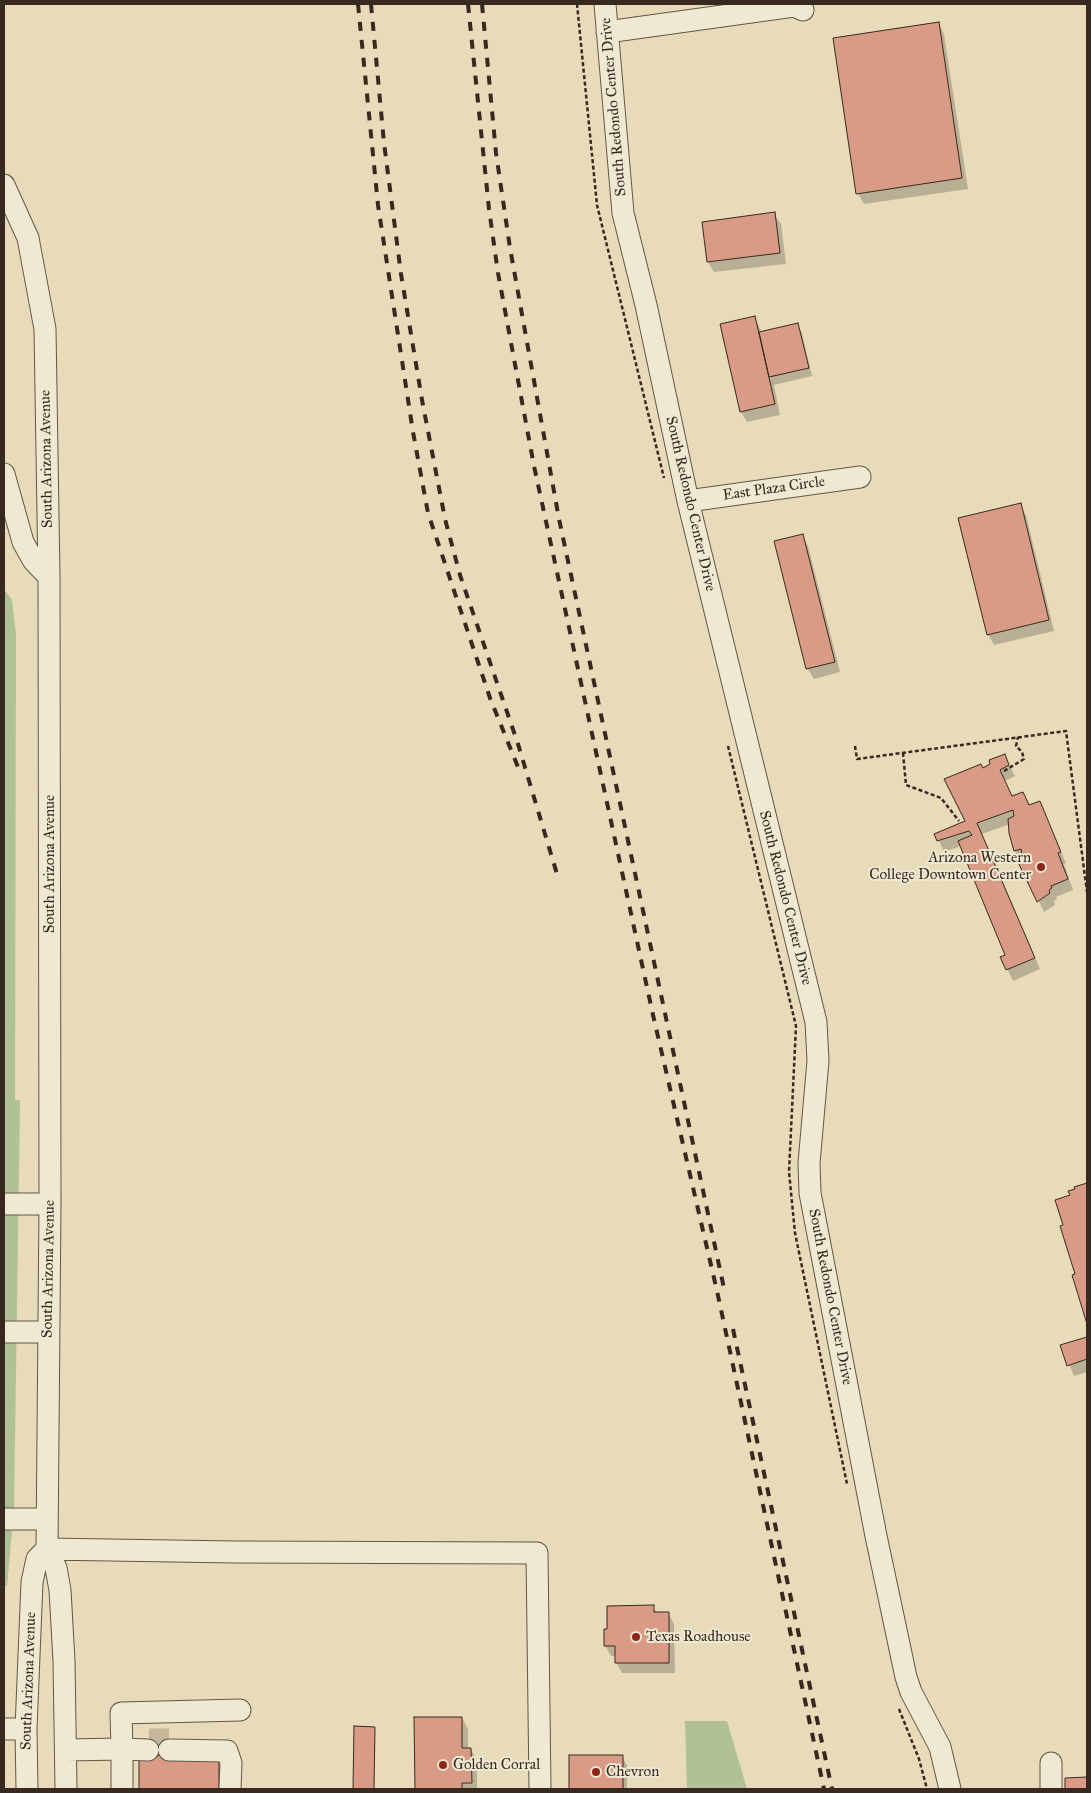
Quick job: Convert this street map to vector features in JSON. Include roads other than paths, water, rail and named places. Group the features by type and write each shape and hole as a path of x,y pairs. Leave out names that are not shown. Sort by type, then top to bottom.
{"street":[{"name":"South Redondo Center Drive","path":"605,4 623,212 646,305 688,501 816,1022 818,1061 809,1163 810,1193 876,1536 906,1676 911,1692 940,1747 950,1789"},
{"path":"607,32 794,6 803,10"},
{"name":"South Arizona Avenue","path":"4,186 28,238 45,329 49,577 50,1204 47,1548 56,1568 60,1590 66,1789"},
{"path":"4,474 24,542 33,560 49,577"},
{"name":"East Plaza Circle","path":"688,501 860,477"},
{"path":"4,1204 50,1204"},
{"path":"4,1332 48,1332"},
{"path":"4,1520 47,1519"},
{"path":"47,1548 235,1552 536,1553 540,1789"},
{"name":"South Arizona Avenue","path":"26,1789 26,1729 32,1582 37,1560 47,1548"},
{"path":"155,1746 121,1713 240,1710"},
{"path":"4,1729 26,1729"},
{"path":"66,1750 155,1746 227,1751 230,1763 230,1789"},
{"path":"122,1789 155,1746"},
{"path":"1051,1789 1052,1763"}],"tunnel":[{"path":"149,1739 169,1739"}],"railway":[{"path":"358,4 378,205 413,432 428,513 490,698 520,772"},
{"path":"371,4 384,143 401,274 422,400 445,519 460,575 518,744 557,874"},
{"path":"468,4 489,209 498,273 534,466 653,1015 717,1291 824,1789"},
{"path":"482,4 496,153 510,248 559,519 725,1293"},
{"path":"733,1329 832,1789"}],"place":[{"name":"Arizona Western College Downtown Center","path":"1041,867"},
{"name":"Texas Roadhouse","path":"636,1637"},
{"name":"Golden Corral","path":"443,1765"},
{"name":"Chevron","path":"596,1772"}]}
